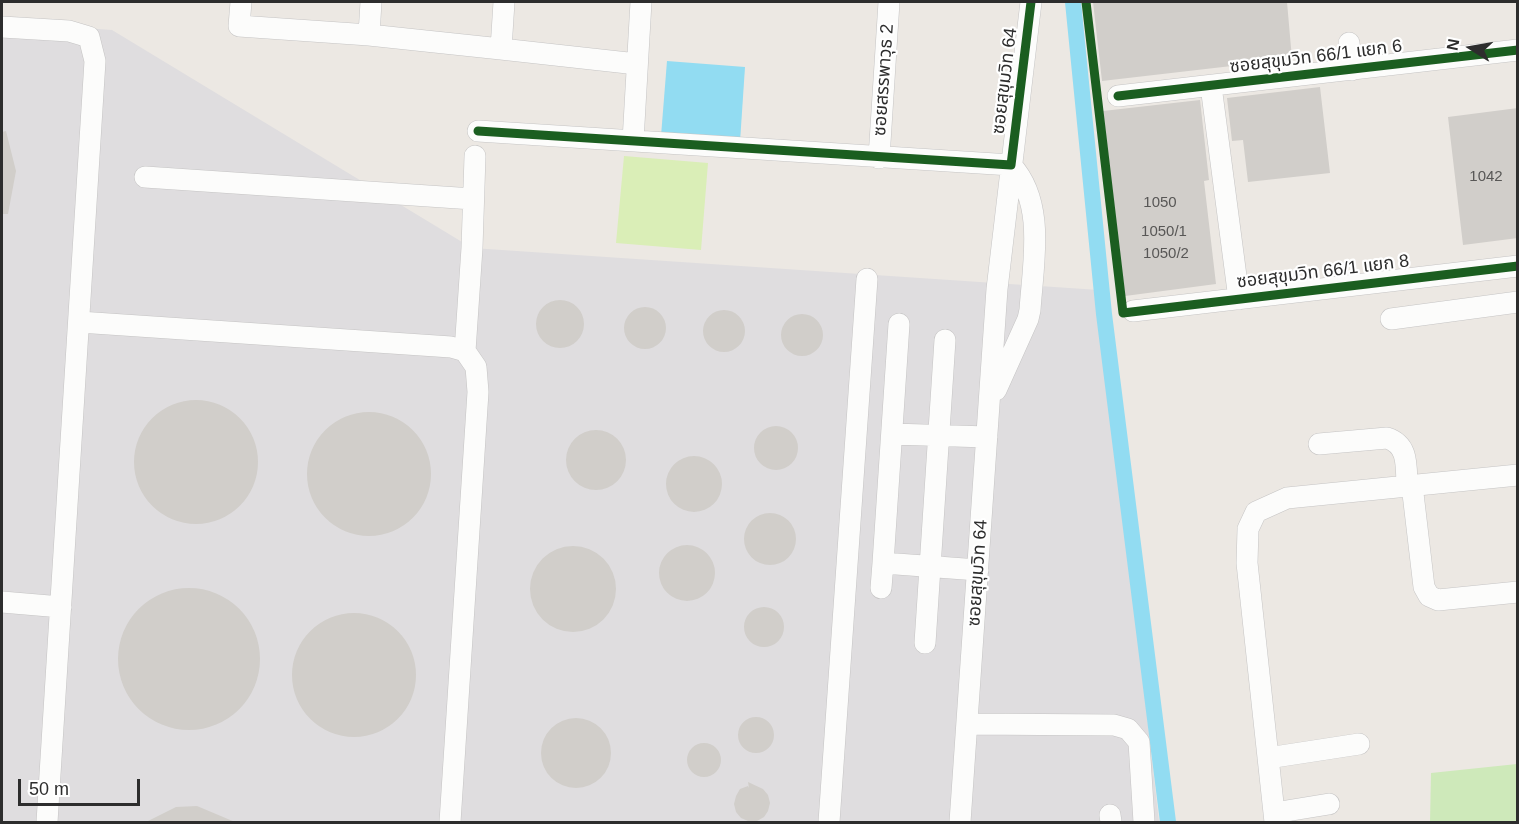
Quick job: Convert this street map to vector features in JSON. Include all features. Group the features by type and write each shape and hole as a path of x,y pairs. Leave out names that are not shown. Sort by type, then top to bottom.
{"street":[{"path":"241,2 239,26 369,35 637,64"},
{"path":"369,35 371,2"},
{"path":"501,49 504,2"},
{"path":"633,141 641,2"},
{"name":"ซอยสรรพาวุธ 2","path":"879,158 889,2"},
{"name":"ซอยสุขุมวิท 64","path":"960,822 997,289 1031,2"},
{"path":"2,27 69,31 89,37 95,61 47,822"},
{"path":"1349,43 1352,69"},
{"name":"ซอยสุขุมวิท 66/1 แยก 6","path":"1118,96 1518,51"},
{"path":"1211,86 1239,298"},
{"path":"478,131 1011,165 1020,175 1033,208 1035,228 1030,309 1029,319 989,407"},
{"path":"450,822 478,392 476,367 465,351 475,156"},
{"path":"146,177 473,199"},
{"name":"ซอยสุขุมวิท 66/1 แยก 8","path":"1133,311 1518,266"},
{"path":"829,822 867,279"},
{"path":"1391,319 1518,302"},
{"path":"78,322 451,347 465,351"},
{"path":"881,588 899,324"},
{"path":"926,643 945,340"},
{"path":"892,434 987,437"},
{"path":"1319,444 1387,438 1395,440 1401,446 1410,485 1424,587 1429,596 1438,600 1518,592"},
{"path":"1329,804 1274,818 1247,563 1248,529 1256,512 1287,498 1518,475"},
{"path":"883,563 978,570"},
{"path":"2,602 60,607"},
{"path":"968,724 1114,725 1128,729 1139,742 1144,822"},
{"path":"1268,758 1359,744"}],"shaded area":[{"path":"2,22 112,30 472,248 1099,290 1159,822 2,822"}],"green space":[{"path":"624,156 708,163 701,250 616,243"},
{"path":"1517,764 1517,822 1430,822 1431,773"}],"water":[{"path":"667,61 745,67 740,142 661,136"}],"building":[{"path":"1093,2 1287,2 1292,59 1102,81"},
{"path":"1320,87 1330,173 1248,182 1243,140 1232,141 1227,98"},
{"path":"1200,100 1209,180 1204,181 1216,284 1125,296 1103,111"},
{"path":"1518,108 1518,238 1463,245 1448,117"},
{"path":"6,131 16,171 8,214 2,214 2,132"},
{"path":"555,300 565,300 577,307 584,319 584,329 577,341 565,348 555,348 540,337 536,329 536,319 547,304"},
{"path":"645,307 660,313 666,328 660,343 645,349 630,343 624,328 630,313"},
{"path":"724,310 739,316 745,331 739,346 724,352 709,346 703,331 709,316"},
{"path":"802,314 817,320 823,335 817,350 802,356 787,350 781,335 787,320"},
{"path":"196,400 220,405 240,418 253,438 258,462 253,486 240,506 220,519 196,524 172,519 152,506 139,486 134,462 139,438 152,418 172,405"},
{"path":"369,412 393,417 413,430 426,450 431,474 426,498 413,518 393,531 369,536 345,531 325,518 312,498 307,474 312,450 325,430 345,417"},
{"path":"776,426 792,432 798,448 792,464 776,470 760,464 754,448 760,432"},
{"path":"596,430 613,435 621,443 626,460 621,477 613,485 596,490 579,485 571,477 566,460 571,443 579,435"},
{"path":"694,456 705,458 714,464 720,473 722,484 720,495 714,504 705,510 694,512 683,510 674,504 668,495 666,484 668,473 674,464 683,458"},
{"path":"765,513 775,513 784,517 792,525 796,539 792,553 784,561 775,565 765,565 756,561 748,553 744,544 744,534 748,525 756,517"},
{"path":"687,545 698,547 707,553 713,562 715,573 713,584 707,593 698,599 687,601 676,599 667,593 661,584 659,573 661,562 667,553 676,547"},
{"path":"573,546 590,549 604,558 613,572 616,589 613,606 604,620 590,629 573,632 556,629 542,620 533,606 530,589 533,572 542,558 556,549"},
{"path":"189,588 216,594 239,609 254,632 260,659 254,686 239,709 216,724 189,730 162,724 139,709 124,686 118,659 124,632 139,609 162,594"},
{"path":"764,607 772,608 778,613 783,619 783,635 778,641 772,646 764,647 756,646 750,641 745,635 744,627 745,619 750,613 756,608"},
{"path":"354,613 378,618 398,631 411,651 416,675 411,699 398,719 378,732 354,737 330,732 310,719 297,699 292,675 297,651 310,631 330,618"},
{"path":"756,717 769,722 774,735 769,748 756,753 743,748 738,735 743,722"},
{"path":"576,718 589,721 601,728 608,740 611,753 608,766 601,778 589,785 576,788 563,785 551,778 544,766 541,753 544,740 551,728 563,721"},
{"path":"704,743 716,748 721,760 716,772 704,777 692,772 687,760 692,748"},
{"path":"748,782 763,789 770,803 764,817 757,821 741,818 734,804 740,789 748,786 749,788"},
{"path":"197,806 235,822 146,822 176,807"}],"waterway":[{"path":"1073,2 1104,314 1168,822"}],"cycle path":[{"path":"478,131 1011,165 1031,2"},
{"path":"1086,2 1123,313 1518,266"},
{"path":"1118,96 1518,50"}]}
